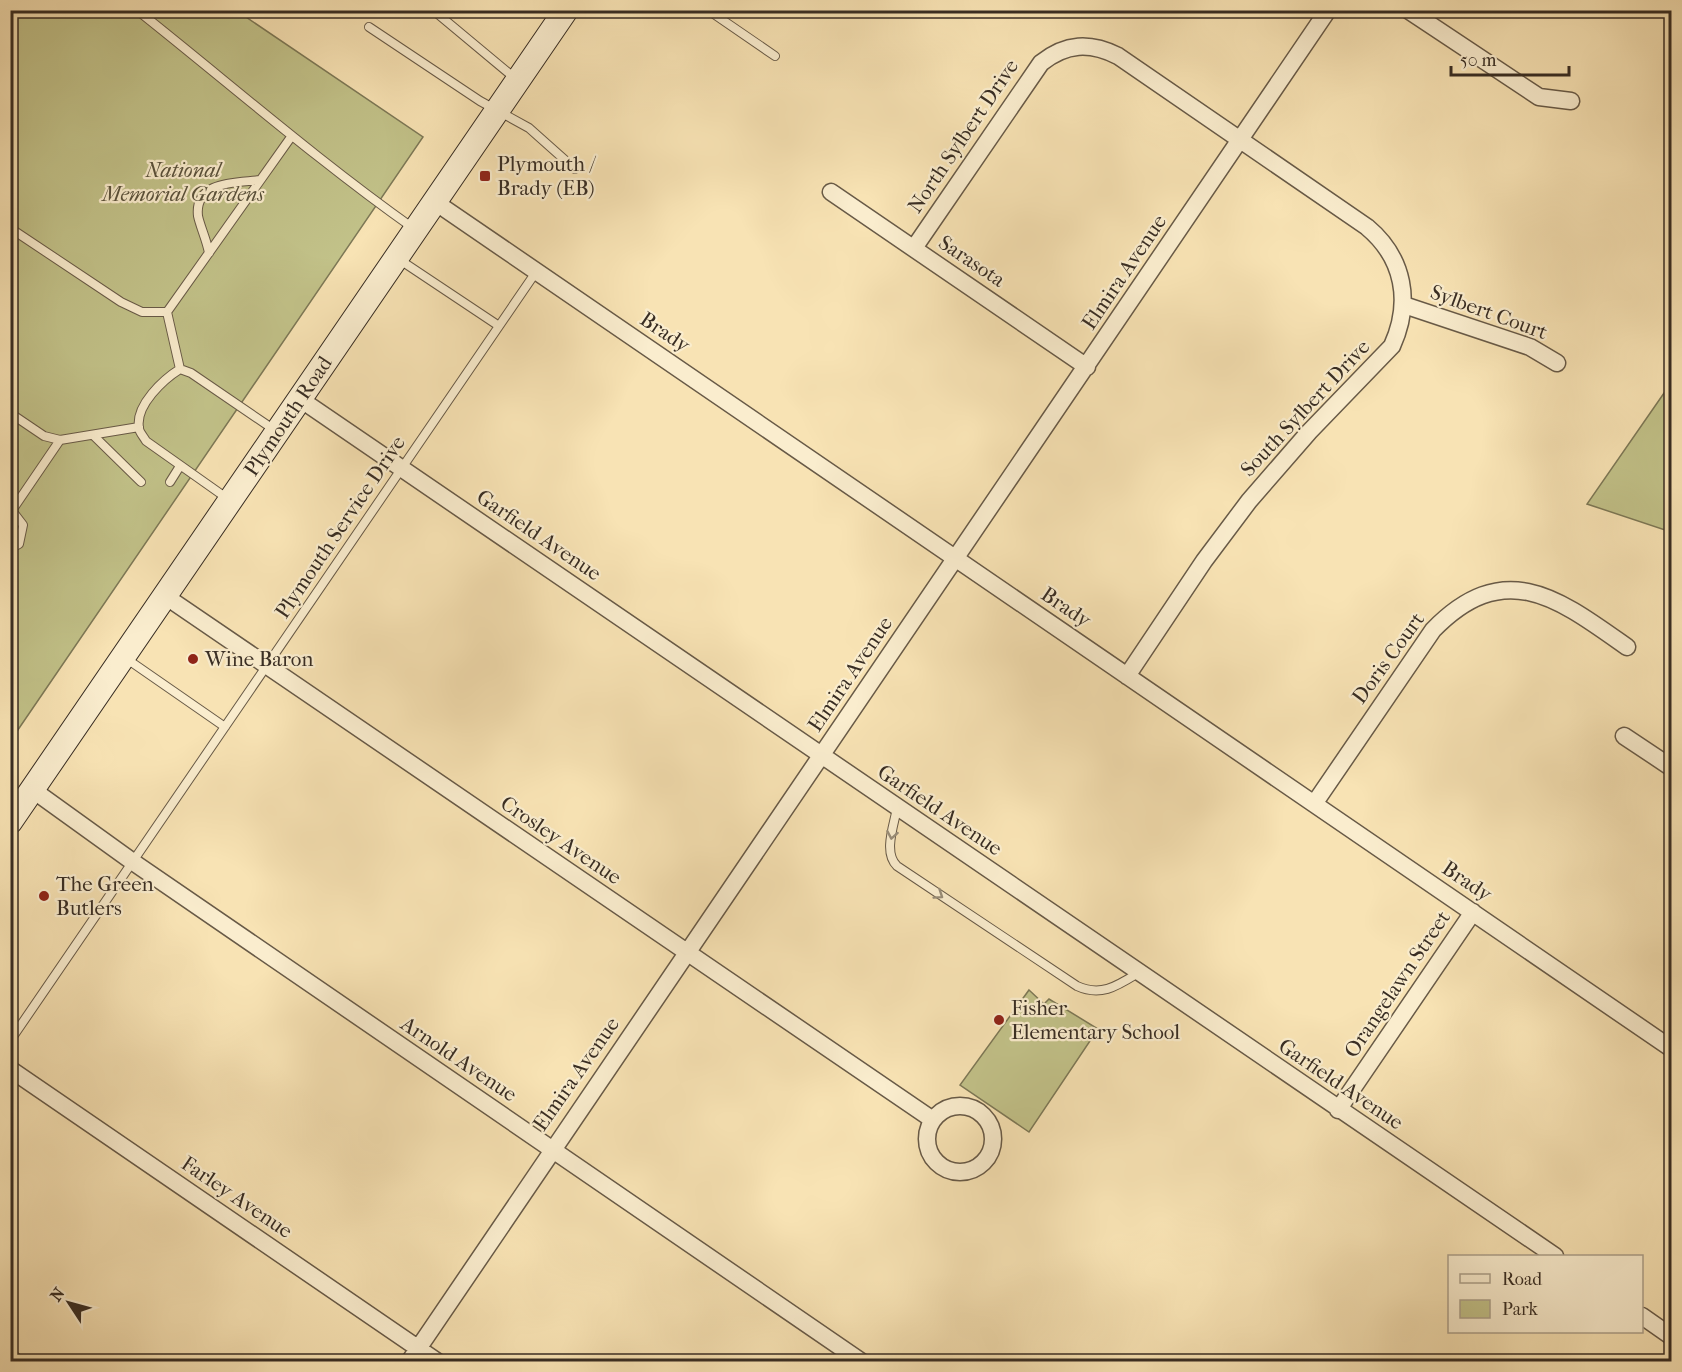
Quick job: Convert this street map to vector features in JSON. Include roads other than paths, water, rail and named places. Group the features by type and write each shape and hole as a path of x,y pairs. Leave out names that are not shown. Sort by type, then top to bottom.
{"main road":[{"name":"Plymouth Road","path":"12,816 33,790 566,10"}],"street":[{"name":"Elmira Avenue","path":"413,1355 1328,10"},
{"path":"1408,10 1539,97 1571,101"},
{"name":"North Sylbert Drive","path":"914,248 1035,70 1047,58 1064,48 1091,46 1118,56 1241,139"},
{"name":"South Sylbert Drive","path":"1126,676 1203,561 1250,501 1309,432 1385,356 1399,331 1404,305 1398,266 1377,235 1241,139"},
{"name":"Sarasota","path":"831,192 1087,367"},
{"name":"Brady","path":"435,202 1671,1049"},
{"name":"Sylbert Court","path":"1404,305 1530,347 1557,363"},
{"name":"Garfield Avenue","path":"300,399 1552,1255"},
{"name":"Doris Court","path":"1314,804 1433,630 1447,615 1466,603 1504,591 1544,595 1568,606 1627,646"},
{"name":"Crosley Avenue","path":"165,596 933,1120"},
{"path":"1624,736 1671,768"},
{"name":"Arnold Avenue","path":"33,790 133,862 862,1362"},
{"name":"Orangelawn Street","path":"1338,1110 1473,912"},
{"name":"Farley Avenue","path":"10,1069 413,1355 438,1362"},
{"path":"955,1106 977,1110 991,1127 994,1138 986,1160 978,1167 956,1172 936,1162 927,1142 933,1120 944,1110 955,1106"},
{"path":"1643,1318 1671,1337"},
{"path":"10,1358 15,1362"}],"lane":[{"path":"10,15 14,10"},
{"path":"137,10 250,100 291,137 416,230"},
{"path":"433,10 518,80"},
{"path":"708,10 775,56"},
{"path":"369,27 480,101 529,128 575,169"},
{"path":"180,369 167,312 291,137"},
{"path":"209,253 198,215 201,201 208,190 222,183 261,180"},
{"path":"10,228 122,302 142,312 167,312"},
{"path":"397,258 499,326"},
{"name":"Plymouth Service Drive","path":"10,1041 536,272"},
{"path":"180,369 164,379 142,410 139,427 146,441 230,501"},
{"path":"180,369 191,373 278,432"},
{"path":"10,413 44,436 60,440 139,427"},
{"path":"94,436 141,482"},
{"path":"10,549 19,544 23,525 12,508 60,440"},
{"path":"170,482 180,466"},
{"path":"123,657 225,727"},
{"path":"897,808 889,853 891,861 897,866 1077,986 1101,992 1138,973"}],"place":[{"name":"Plymouth / Brady (EB)","path":"485,176"},
{"name":"Wine Baron","path":"193,659"},
{"name":"The Green Butlers","path":"44,896"},
{"name":"Fisher Elementary School","path":"999,1020"}],"park label":[{"name":"National Memorial Gardens","path":"183,182"}]}
